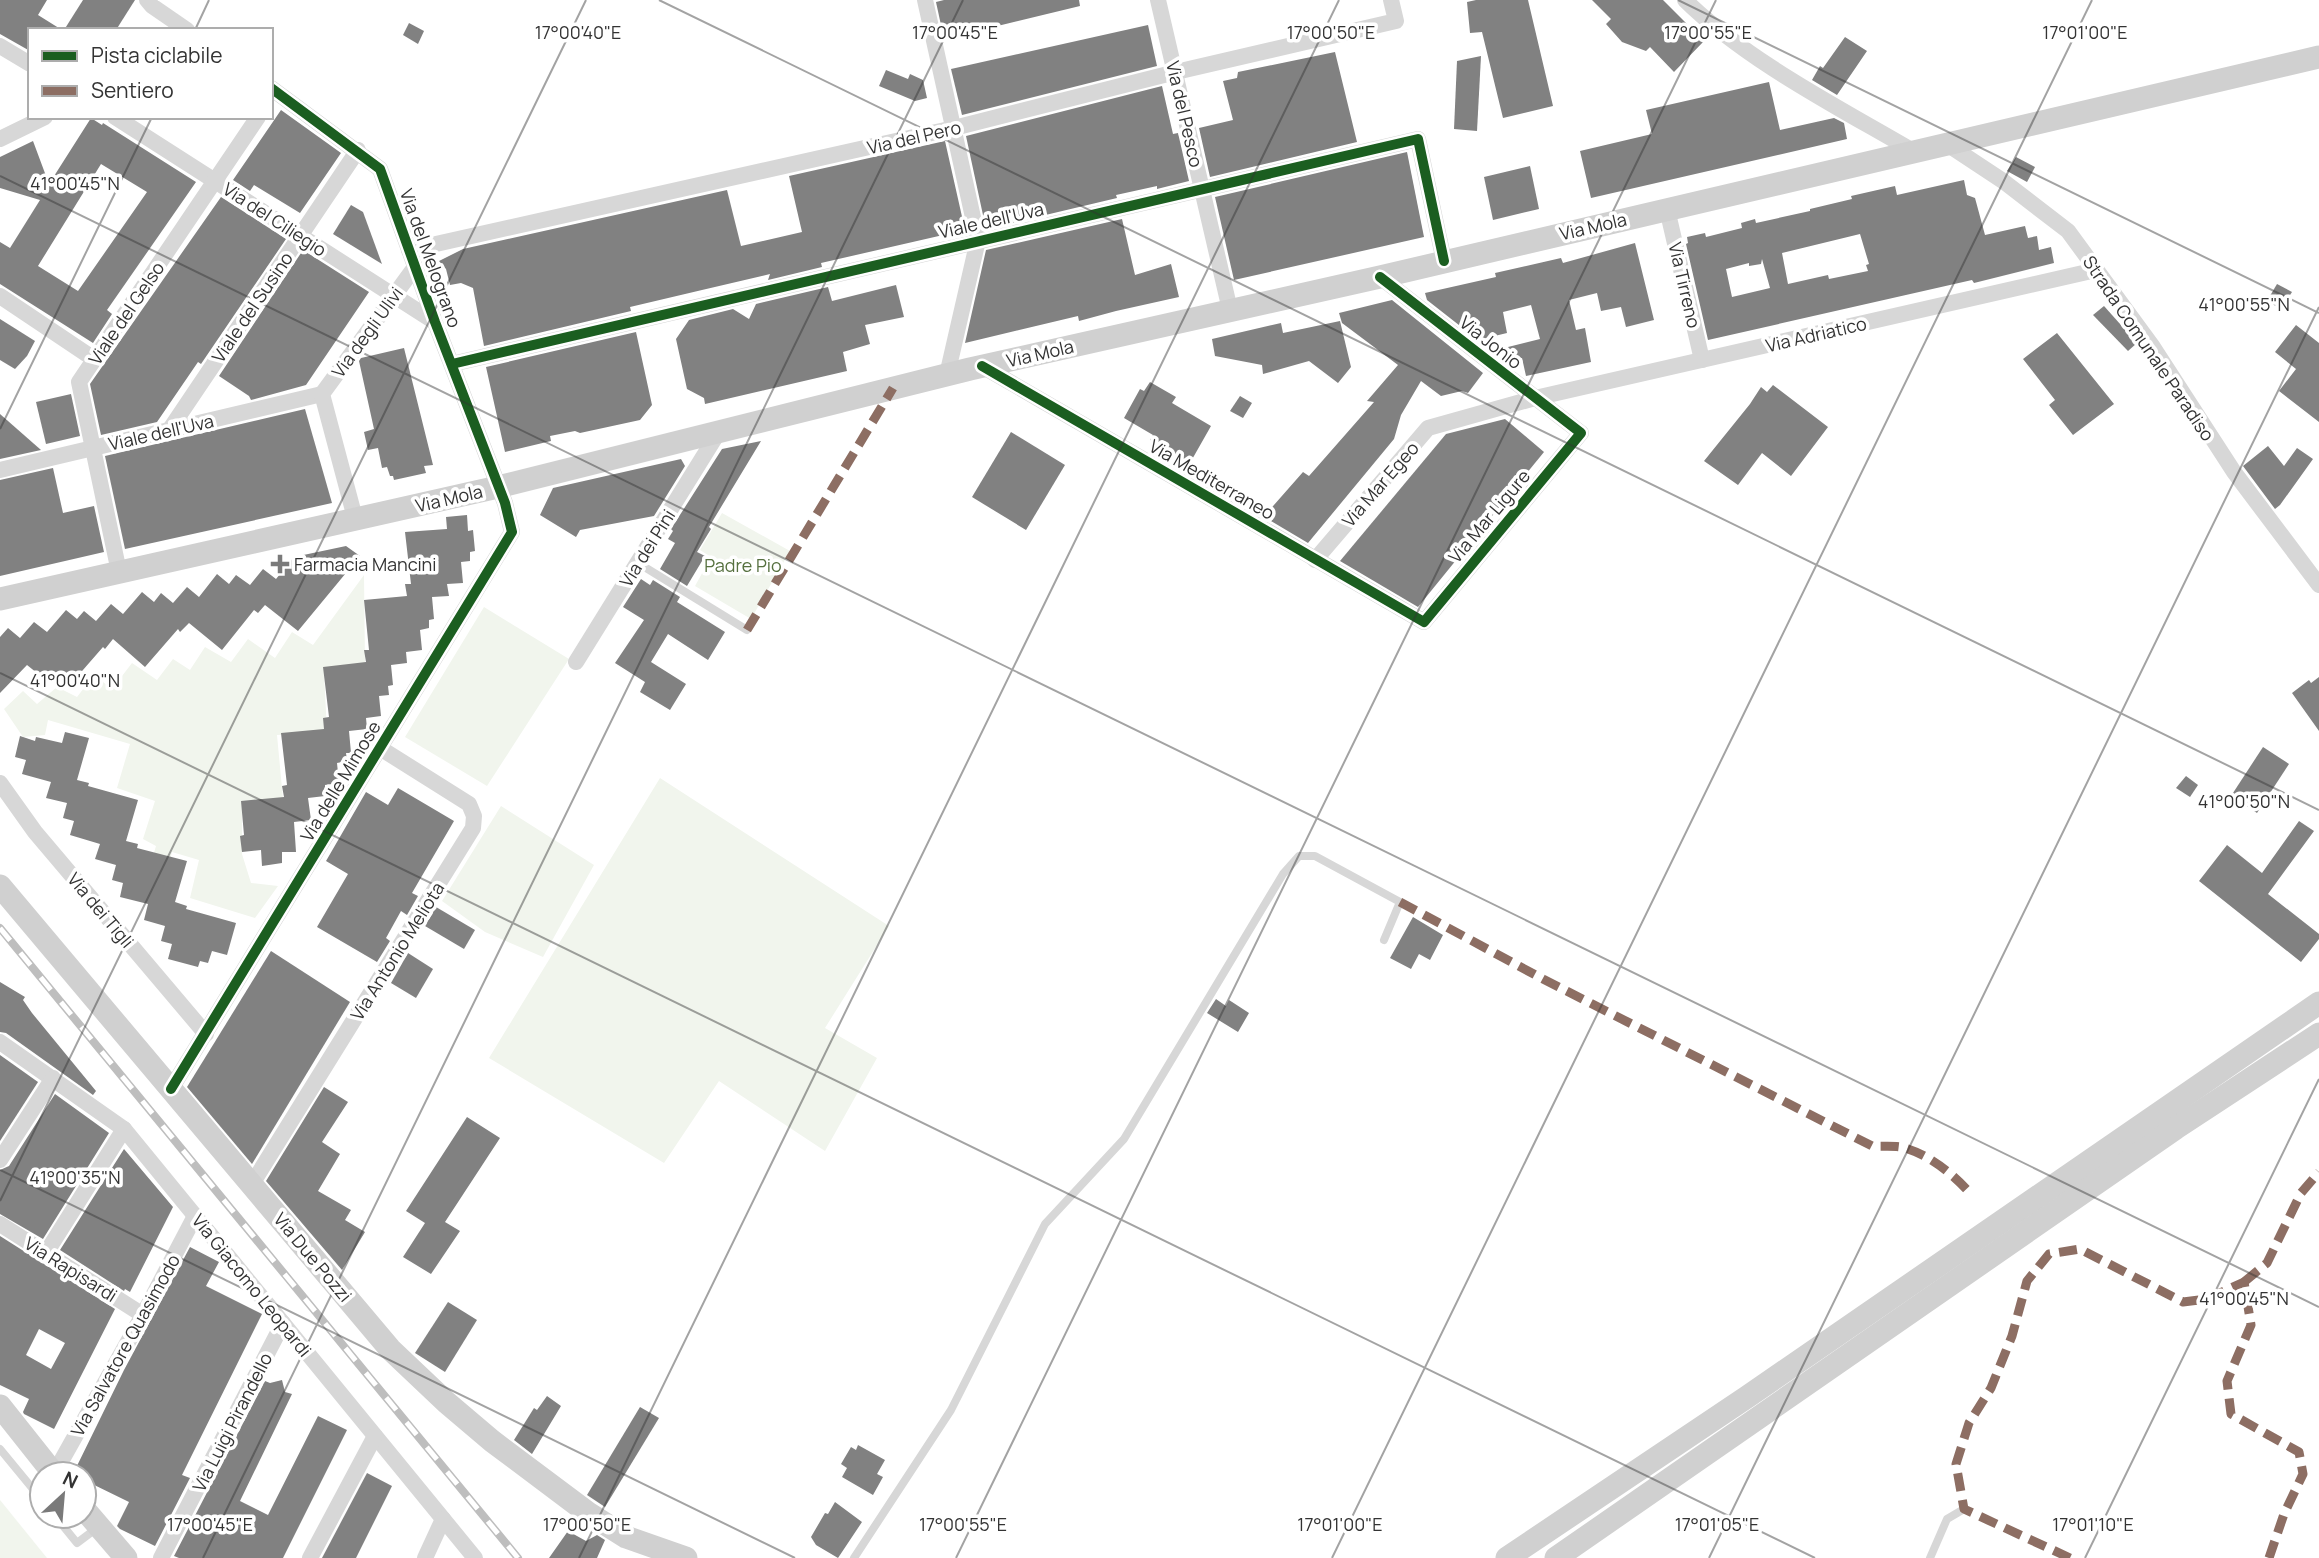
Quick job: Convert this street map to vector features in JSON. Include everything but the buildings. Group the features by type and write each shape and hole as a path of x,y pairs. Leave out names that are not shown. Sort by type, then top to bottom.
{"street":[{"path":"147,0 184,28"},
{"path":"925,0 978,240 947,375"},
{"name":"Via del Pesco","path":"1158,0 1230,310"},
{"name":"Via del Pero","path":"409,250 954,128 1176,72 1396,22 1391,0"},
{"path":"1685,0 1697,12 1766,62 1913,151"},
{"path":"0,46 28,63"},
{"name":"Via Mola","path":"0,599 498,486 982,366 1380,277 2319,57"},
{"name":"Via del Melograno","path":"273,92 358,150 380,169 498,486"},
{"path":"0,139 41,119"},
{"name":"Via del Ciliegio","path":"118,119 435,322"},
{"name":"Viale del Gelso","path":"119,572 79,382 257,119"},
{"name":"Viale dell'Uva","path":"452,364 1418,139 1444,261"},
{"name":"Strada Comunale Paradiso","path":"1947,144 2003,181 2068,231 2153,348 2234,472 2319,585"},
{"name":"Viale del Susino","path":"170,429 358,150"},
{"name":"Via Tirreno","path":"1667,209 1702,360"},
{"name":"Via degli Ulivi","path":"355,519 322,394 415,267"},
{"name":"Via Adriatico","path":"1535,398 2096,271"},
{"name":"Via Jonio","path":"1380,277 1581,433"},
{"path":"0,296 94,359"},
{"name":"Via Mediterraneo","path":"982,366 1424,622"},
{"name":"Viale dell'Uva","path":"0,470 322,394"},
{"name":"Via Mar Egeo","path":"1315,560 1428,428 1535,398"},
{"name":"Via dei Pini","path":"576,662 718,433"},
{"name":"Via Mar Ligure","path":"1424,622 1581,433"},
{"name":"Via delle Mimose","path":"171,1089 512,532 498,486"},
{"name":"Via Antonio Meliota","path":"252,1184 473,828 474,816 468,804 380,748"},
{"name":"Via dei Tigli","path":"0,783 35,832 206,1034"},
{"name":"Via Due Pozzi","path":"0,886 390,1349 446,1402 523,1465 588,1513 626,1537 686,1558"},
{"path":"1507,1558 1747,1397 2319,1003"},
{"path":"1556,1558 2176,1128 2319,1034"},
{"name":"Via Giacomo Leopardi","path":"0,1042 124,1129 475,1558"},
{"path":"0,1160 53,1078"},
{"path":"46,1253 124,1129"},
{"name":"Via Salvatore Quasimodo","path":"62,1460 195,1216"},
{"name":"Via Rapisardi","path":"0,1224 143,1315"},
{"name":"Via Luigi Pirandello","path":"161,1558 283,1323"},
{"path":"0,1406 43,1460"},
{"path":"310,1558 375,1436"},
{"path":"425,1558 443,1519"},
{"path":"98,1527 123,1557"}],"lane":[{"path":"638,563 747,630"},
{"path":"854,1558 951,1410 1045,1224 1125,1139 1283,874 1299,856 1315,856 1400,902 1384,940"},
{"path":"0,1449 28,1484"},
{"path":"1930,1558 1947,1519 1964,1509"},
{"path":"66,1530 77,1543 84,1530"}],"green space":[{"name":"Padre Pio","path":"722,513 790,551 751,619 695,586 711,557 700,550"},
{"path":"364,575 365,664 324,672 327,733 277,735 283,799 242,805 242,854 251,883 278,886 255,918 190,898 199,860 172,852 169,864 153,856 156,846 143,839 155,801 117,788 130,744 48,720 45,735 23,737 4,709 23,691 37,704 57,687 77,697 94,675 112,689 132,663 157,680 173,659 190,670 205,647 231,662 248,639 275,658 292,632 313,645"},
{"path":"484,607 569,659 487,786 405,737"},
{"path":"660,778 889,926 825,1028 877,1058 825,1151 719,1081 664,1163 489,1058"},
{"path":"501,806 594,865 543,957 485,932 442,901"},
{"path":"0,1500 47,1558 0,1558"}],"railway":[{"path":"0,928 518,1558"}],"marked path":[{"path":"747,630 893,388"},
{"path":"1400,902 1543,979 1872,1146 1901,1147 1923,1155 1948,1172 1969,1192"},
{"path":"2244,1282 2267,1263 2301,1193 2319,1172"},
{"path":"2070,1558 1964,1509 1956,1464 1969,1423 1991,1388 2012,1336 2027,1281 2049,1254 2080,1249 2183,1302 2207,1299 2244,1282 2251,1325 2227,1381 2231,1414 2299,1452 2303,1474 2284,1514 2269,1558"}],"cycle path":[{"path":"171,1089 512,532 505,503 435,322 380,169 273,89"},
{"path":"452,364 1418,139 1444,261"},
{"path":"982,366 1424,622 1581,433 1380,277"}],"place":[{"name":"Farmacia Mancini","path":"280,564"}]}
